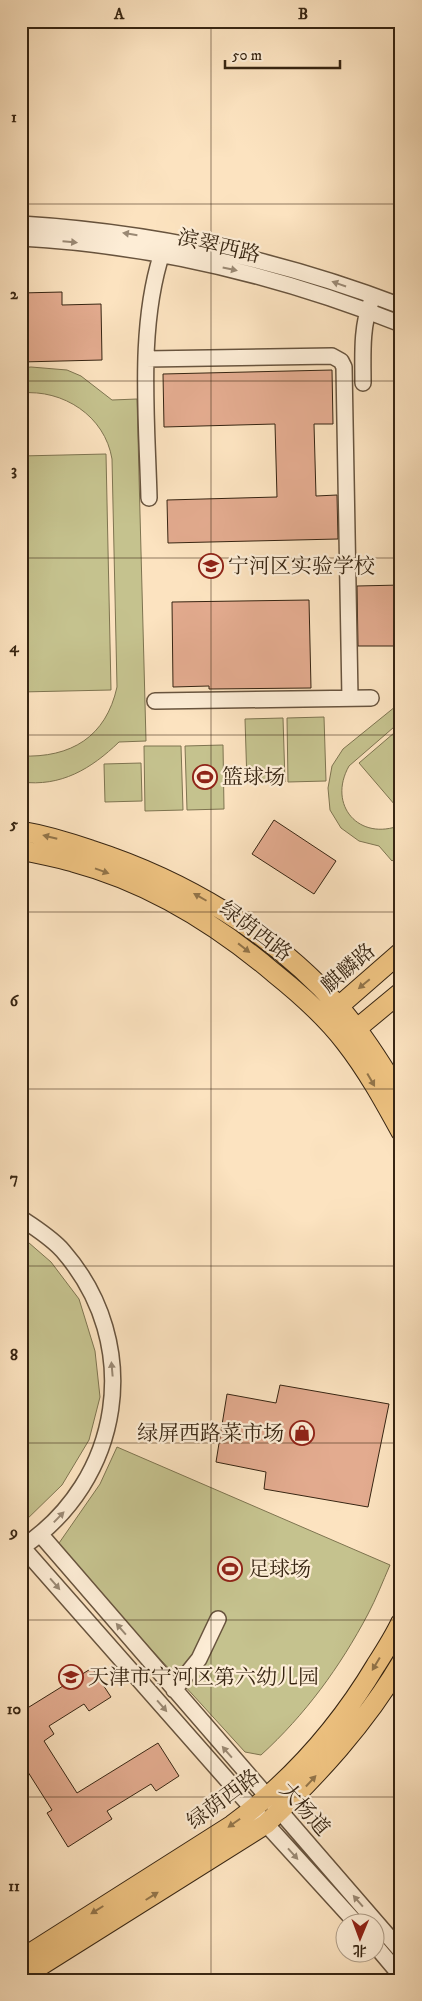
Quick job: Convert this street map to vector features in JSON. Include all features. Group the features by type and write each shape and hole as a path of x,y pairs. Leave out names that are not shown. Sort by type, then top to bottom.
{"main road":[{"name":"绿荫西路","path":"21,831 105,854 141,868 195,894 248,927 278,950 387,1074 401,1097"},
{"name":"绿荫西路","path":"21,850 74,862 101,871 130,882 183,908 224,933 299,993 331,1012"},
{"name":"麒麟路","path":"331,1012 401,952"},
{"path":"350,1034 401,992"},
{"name":"绿荫西路","path":"350,1034 365,1069 401,1132"},
{"name":"绿荫西路","path":"21,1958 232,1825 260,1803 312,1754 356,1698 401,1622"},
{"name":"绿荫西路","path":"21,1978 273,1818 335,1755 387,1686 401,1663"}],"street":[{"name":"滨翠西路","path":"21,224 122,233 228,253 283,267 401,306"},
{"name":"滨翠西路","path":"21,238 98,244 235,270 294,286 401,324"},
{"path":"149,498 146,360 148,325 152,292 166,240"},
{"path":"363,383 363,343 367,311 374,296"},
{"path":"146,360 332,356 341,361 344,367 350,698"},
{"path":"155,701 371,698"},
{"path":"21,1218 62,1249 87,1285 102,1319 113,1369 113,1396 109,1423 91,1472 62,1515 41,1535 22,1548"},
{"name":"大杨道","path":"41,1535 174,1690 260,1803"},
{"name":"大杨道","path":"22,1548 260,1803 349,1914"},
{"path":"174,1690 199,1659 218,1619"},
{"name":"大杨道","path":"273,1818 401,1951"},
{"path":"384,1956 401,1976"}],"shaded area":[{"path":"21,368 67,370 81,376 112,400 137,399 146,741 119,742 98,760 74,774 62,779 36,783 21,782 21,756 39,756 56,753 84,741 104,719 112,704 117,687 112,459 108,444 101,430 80,408 52,396 37,393 21,393"},
{"path":"106,454 111,690 21,692 21,456"},
{"path":"401,702 401,721 349,766 343,780 342,794 345,806 351,816 360,824 372,828 386,829 401,825 401,853 392,861 379,846 359,841 341,828 330,810 328,788 332,766 343,749"},
{"name":"篮球场","path":"324,717 326,781 288,782 287,718"},
{"name":"篮球场","path":"283,718 285,782 247,783 245,719"},
{"path":"401,727 401,812 359,763"},
{"name":"篮球场","path":"223,745 224,809 187,810 185,746"},
{"name":"篮球场","path":"144,746 181,746 183,810 145,811"},
{"path":"141,763 142,801 105,802 104,764"},
{"path":"21,1236 51,1262 79,1299 95,1351 100,1397 89,1440 62,1485 21,1525"},
{"path":"117,1447 390,1565 368,1614 346,1653 307,1707 261,1755 245,1752 57,1546 100,1484"}],"building":[{"path":"62,292 62,305 101,304 102,360 21,362 21,293"},
{"path":"332,370 333,424 314,424 316,496 337,495 338,539 168,543 167,500 277,497 275,424 164,427 163,374"},
{"path":"401,585 401,646 358,646 357,586"},
{"path":"309,600 311,688 209,689 209,686 173,687 172,602"},
{"path":"274,820 336,861 314,894 252,854"},
{"name":"绿屏西路菜市场","path":"280,1385 389,1404 368,1507 264,1489 266,1472 216,1462 227,1394 276,1403"},
{"path":"92,1668 111,1697 89,1711 84,1704 49,1726 54,1734 44,1741 77,1793 158,1743 179,1776 156,1791 151,1784 107,1811 112,1819 68,1847 47,1813 52,1810 21,1761 21,1712"}],"place":[{"name":"宁河区实验学校","path":"211,566"},
{"name":"篮球场","path":"205,777"},
{"name":"绿屏西路菜市场","path":"302,1433"},
{"name":"足球场","path":"230,1569"},
{"name":"天津市宁河区第六幼儿园","path":"71,1677"}]}
